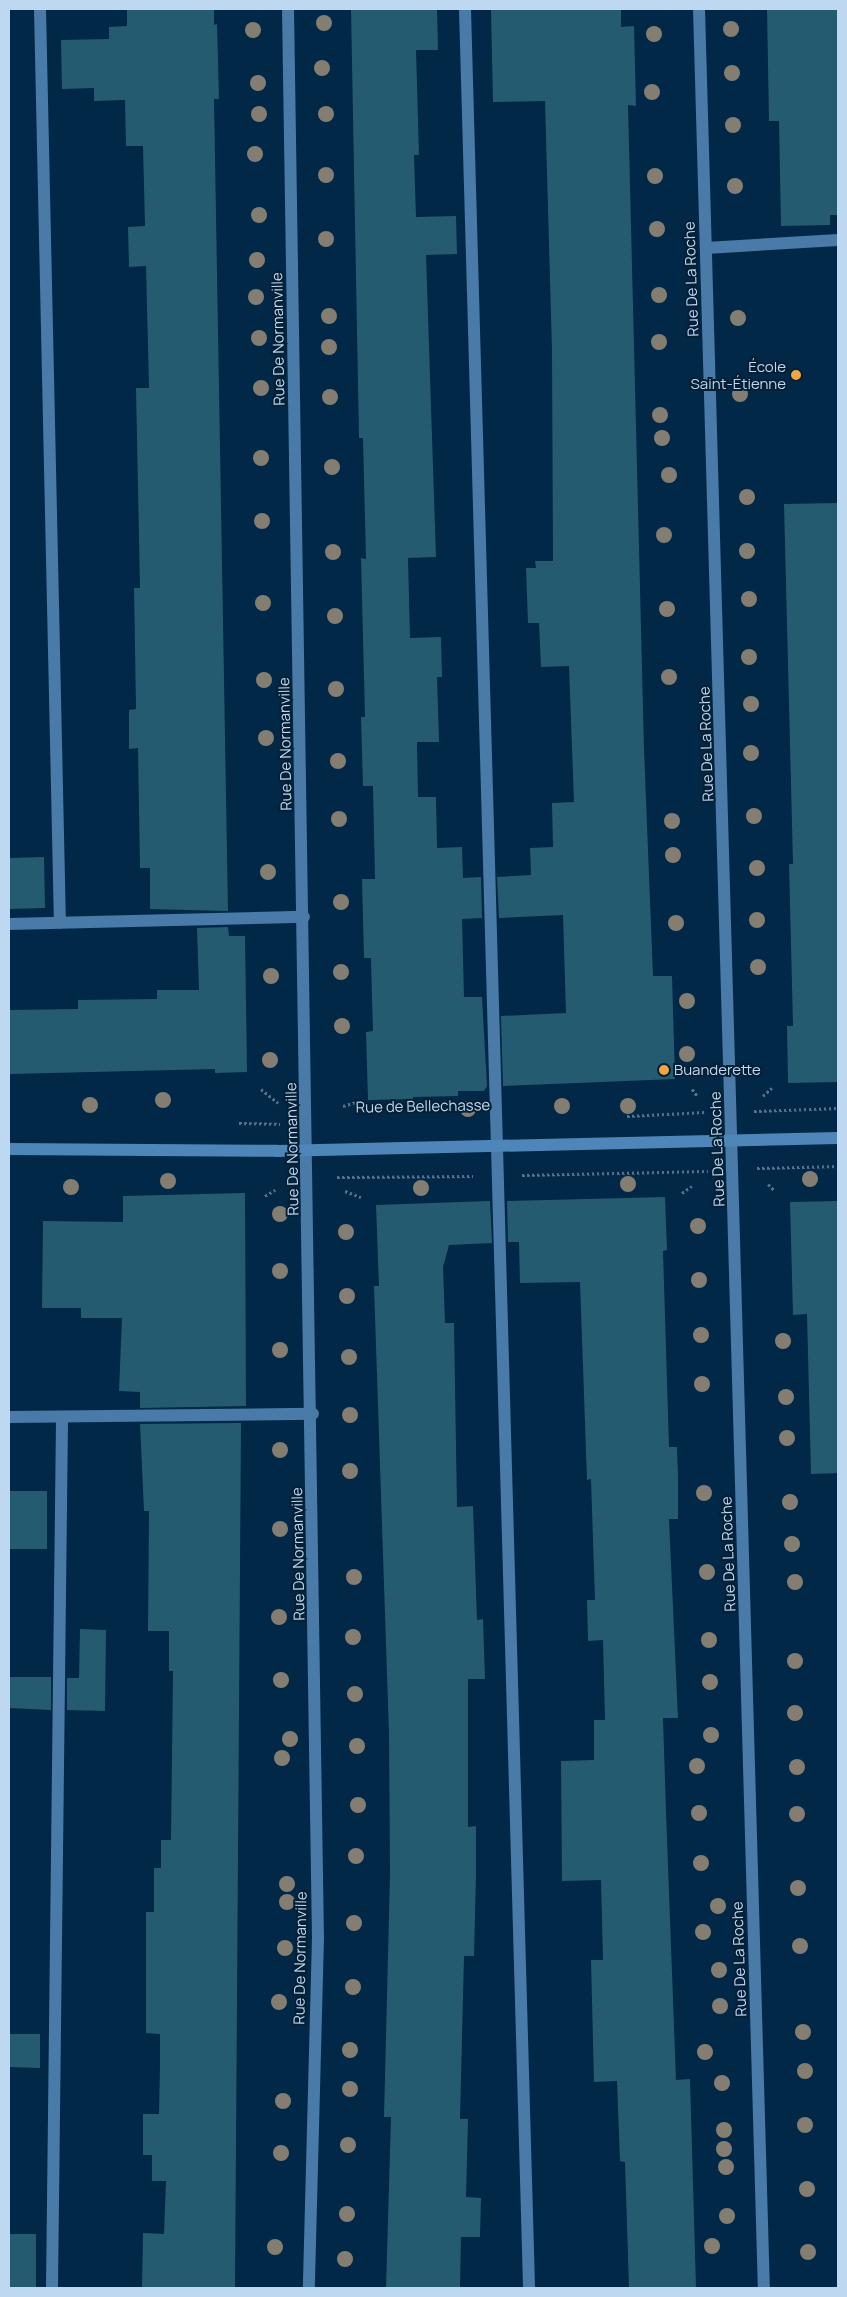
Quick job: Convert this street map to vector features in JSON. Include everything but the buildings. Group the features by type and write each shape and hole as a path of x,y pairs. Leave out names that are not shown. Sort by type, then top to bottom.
{"street":[{"path":"40,9 60,922"},
{"name":"Rue De Normanville","path":"288,9 308,1150 318,1937 309,2288"},
{"path":"465,9 529,2288"},
{"name":"Rue De La Roche","path":"699,9 733,1141 764,2288"},
{"path":"706,248 838,240"},
{"path":"9,924 304,917"},
{"path":"9,1149 308,1150 838,1138"},
{"path":"9,1417 312,1414"},
{"path":"52,2288 62,1417"}],"path":[{"path":"763,1096 772,1088"},
{"path":"261,1089 278,1103"},
{"path":"692,1089 698,1097"},
{"path":"343,1106 356,1102"},
{"path":"620,1116 838,1108"},
{"path":"238,1124 307,1123"},
{"path":"768,1184 774,1190"},
{"path":"682,1193 692,1186"},
{"path":"265,1196 275,1190"},
{"path":"345,1191 361,1197"}],"place":[{"name":"École Saint-Étienne","path":"796,375"},
{"name":"Buanderette","path":"664,1070"}]}
